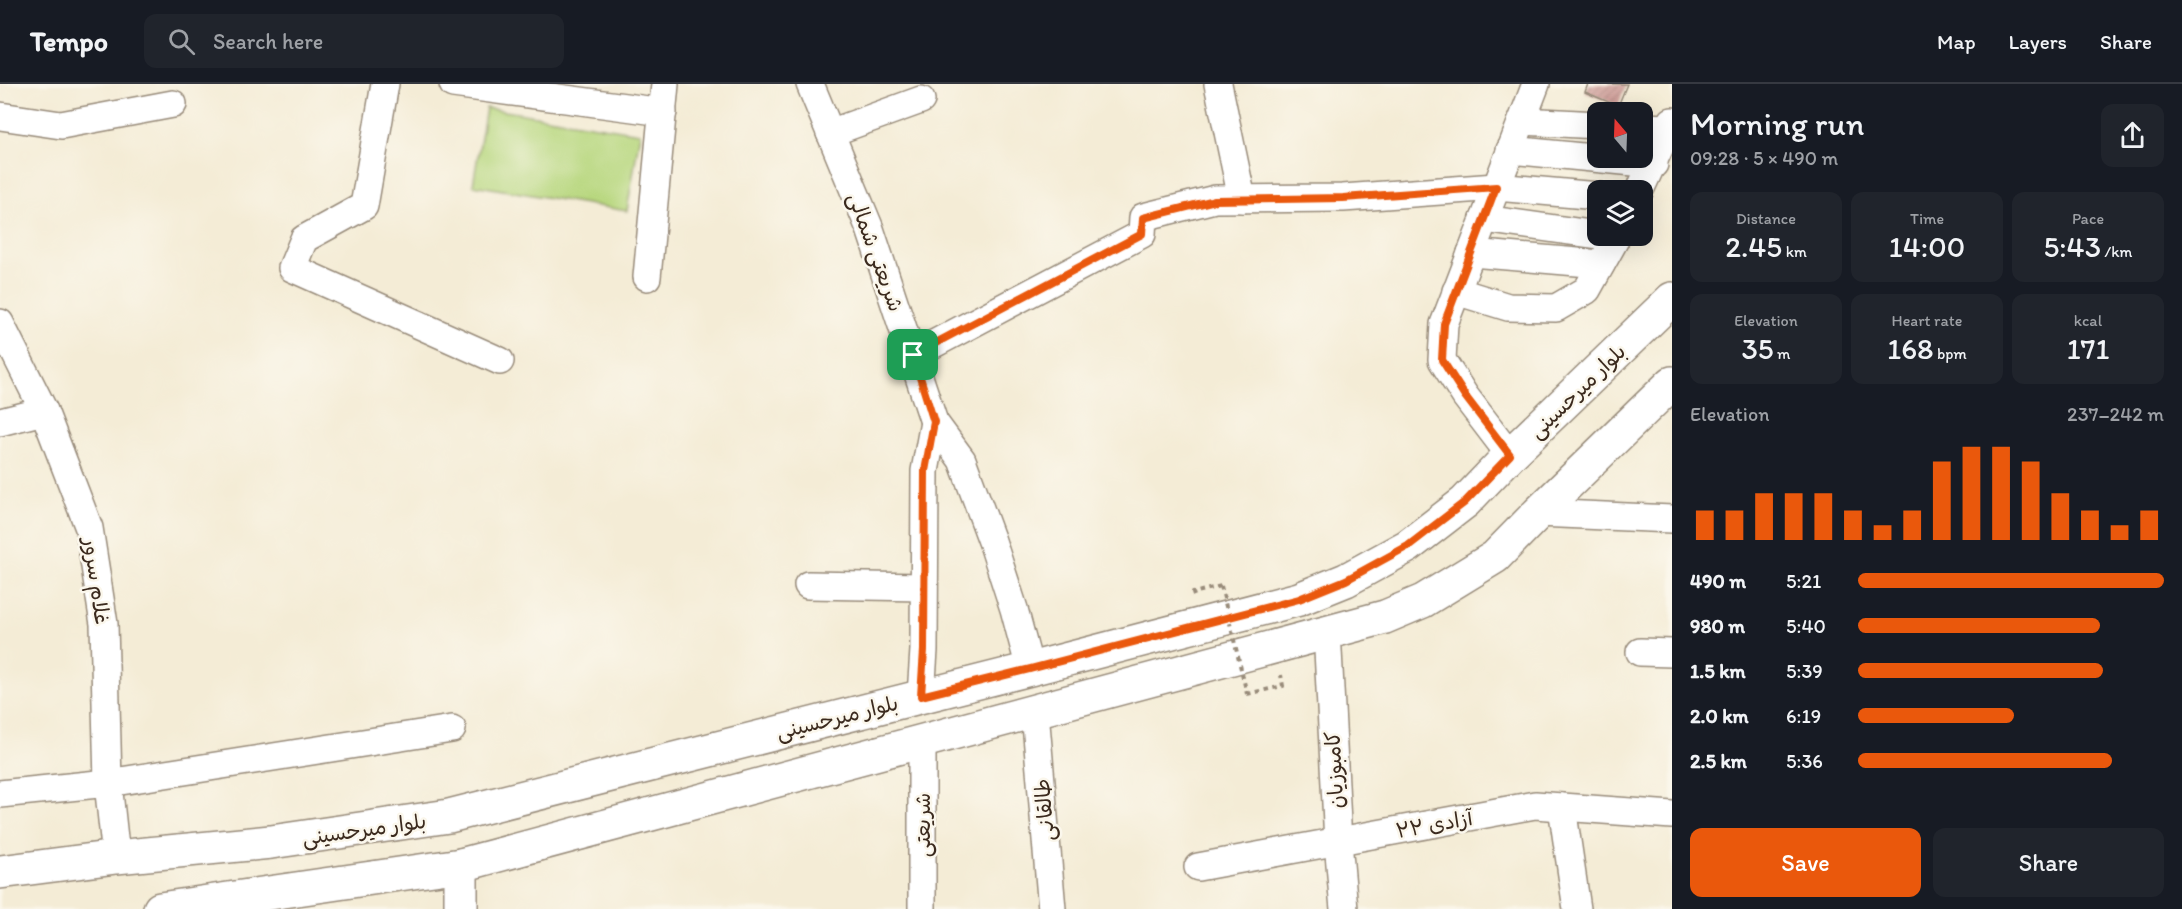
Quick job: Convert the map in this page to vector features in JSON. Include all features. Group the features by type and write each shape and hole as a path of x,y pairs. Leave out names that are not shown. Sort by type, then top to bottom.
{"main road":[{"name":"بلوار میرحسینی","path":"160,909 461,864 1385,617 1423,601 1495,557 1524,487 1672,299"},
{"path":"1129,686 1151,669 1383,601 1443,574 1494,535 1524,487 1672,327"},
{"path":"1524,487 1672,358"},
{"name":"بلوار میرحسینی","path":"0,872 116,857 271,842 449,816 1299,599 1346,580 1408,546 1465,502 1524,487 1672,383"},
{"path":"1030,669 1035,712"},
{"path":"461,864 461,909"}],"street":[{"path":"385,84 364,206 304,239 292,268 500,361"},
{"path":"453,84 663,112"},
{"path":"647,277 665,84"},
{"name":"شریعتی شمالی","path":"810,84 870,229 934,422 962,460 966,470 1003,571 1030,669"},
{"path":"1218,84 1242,199"},
{"path":"1536,84 1444,324 1442,360 1524,487 1672,519"},
{"path":"830,133 921,100"},
{"path":"0,116 61,125 172,104"},
{"path":"1522,121 1587,124"},
{"path":"1645,180 1654,164 1661,125"},
{"path":"1510,150 1654,164"},
{"path":"913,355 1142,234 1143,218 1215,200 1343,198 1496,187 1587,195"},
{"path":"1484,219 1587,233"},
{"path":"1456,291 1508,307 1556,308 1587,290 1601,264 1606,246"},
{"path":"1471,253 1601,264"},
{"name":"غلام سرور","path":"0,323 44,411 89,528 104,624 108,783 116,857"},
{"path":"0,422 44,411"},
{"name":"شریعتی شمالی","path":"921,696 924,650 925,471 934,422"},
{"path":"808,585 923,587"},
{"name":"کامبوزیان","path":"1327,631 1338,842 1344,909"},
{"path":"1641,652 1672,653"},
{"name":"طالقانی","path":"1035,712 1052,909"},
{"path":"0,794 108,783 452,729"},
{"name":"شریعتی","path":"922,741 922,909"},
{"name":"آزادی ۲۲","path":"1198,867 1535,805 1672,815"},
{"path":"1562,807 1577,909"}],"path":[{"path":"1193,593 1221,586 1247,694 1283,686"}],"green space":[{"path":"486,108 640,133 627,211 473,185"}],"building":[{"path":"1588,84 1627,84 1620,102 1609,102 1585,92"}],"route":[{"path":"1496,187 1444,324 1442,360 1465,396 1510,455 1465,502 1408,546 1346,580 1299,599 921,696 924,650 925,471 934,422 913,355 1142,234 1143,218 1215,200 1343,198 1496,187"}]}
